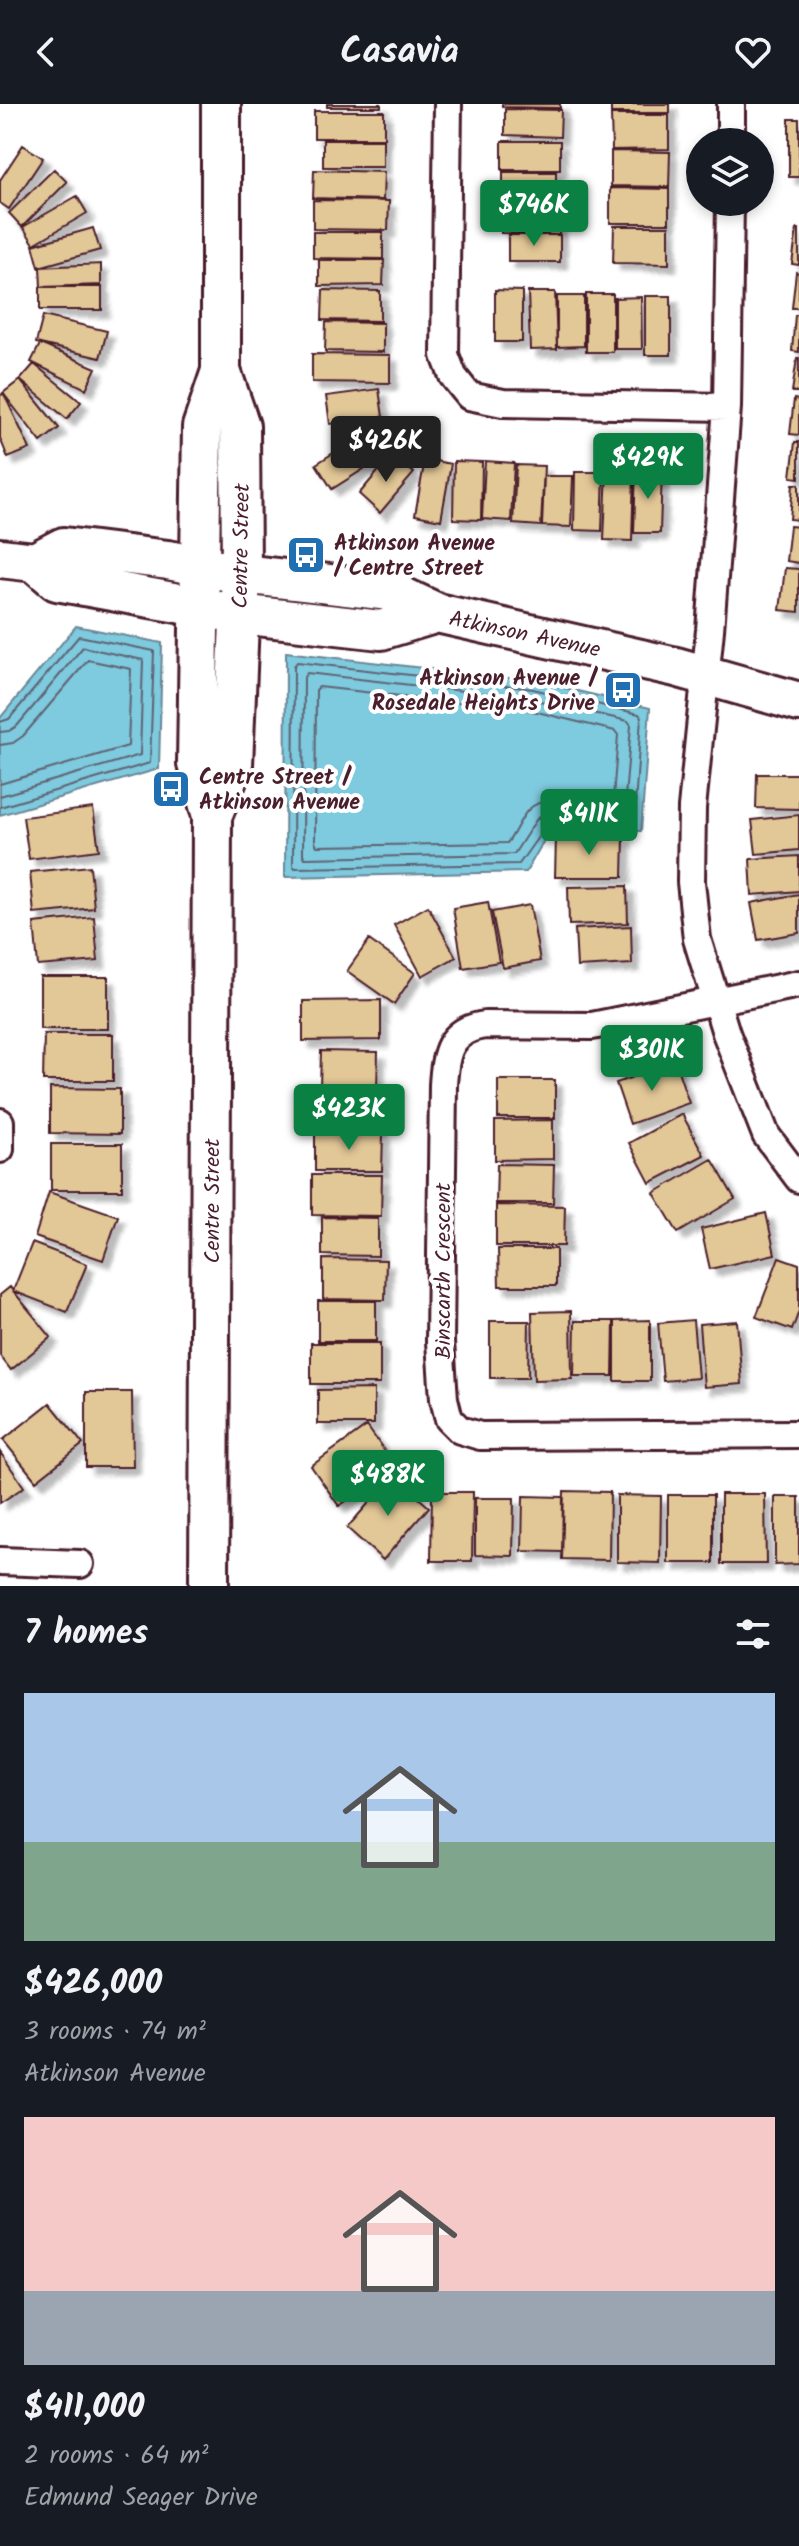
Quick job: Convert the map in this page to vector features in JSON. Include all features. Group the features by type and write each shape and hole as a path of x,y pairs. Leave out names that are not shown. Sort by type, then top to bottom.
{"main road":[{"name":"Centre Street","path":"209,1586 212,816 197,764 202,427 221,371 221,104"},
{"name":"Centre Street","path":"212,816 233,765 241,574 240,426 221,371"},
{"name":"Atkinson Avenue","path":"18,560 64,547 241,574 390,591 437,613 664,664 799,702"},
{"name":"Atkinson Avenue","path":"18,560 57,581 239,614 381,630 437,613"}],"street":[{"path":"448,104 445,355 453,376 469,396 503,403 727,407"},
{"path":"731,104 731,128"},
{"path":"730,216 727,407 706,676 692,808 691,882 697,939 726,1033 766,1135 799,1179"},
{"name":"Binscarth Crescent","path":"799,984 592,1026 470,1027 454,1040 445,1056 443,1085 440,1342 444,1399 449,1419 460,1430 480,1436 799,1434"},
{"path":"0,1122 0,1149"},
{"path":"0,1561 80,1564"}],"water":[{"path":"76,626 162,643 159,769 0,815 0,718"},
{"path":"286,652 535,681 650,708 641,831 550,830 526,872 285,877"}],"building":[{"path":"327,104 381,104 381,107 327,107"},
{"path":"502,104 560,104 560,108 502,107"},
{"path":"611,104 670,104 670,113 611,113"},
{"path":"505,109 561,110 560,137 505,135"},
{"path":"314,111 384,111 384,138 314,138"},
{"path":"611,115 669,115 669,149 612,150"},
{"path":"789,119 799,119 799,177 789,177"},
{"path":"323,140 383,140 383,167 323,167"},
{"path":"502,141 560,141 560,170 502,170"},
{"path":"23,145 43,158 9,209 0,203 0,180"},
{"path":"611,151 670,152 669,187 611,186"},
{"path":"54,169 67,182 22,227 9,213"},
{"path":"314,170 384,172 383,200 313,198"},
{"path":"503,172 556,172 556,201 503,201"},
{"path":"610,188 669,189 669,223 610,223"},
{"path":"77,196 87,213 34,244 23,227"},
{"path":"313,200 389,201 388,230 313,229"},
{"path":"502,203 560,204 559,235 501,233"},
{"path":"614,226 669,226 669,264 613,263"},
{"path":"93,228 100,250 39,267 33,245"},
{"path":"799,229 799,265 792,264"},
{"path":"313,232 383,232 383,259 313,258"},
{"path":"508,235 560,235 560,262 508,262"},
{"path":"319,260 384,260 383,285 319,286"},
{"path":"101,264 101,285 41,287 40,267"},
{"path":"796,272 799,273 799,308 792,308"},
{"path":"40,287 102,287 102,310 40,310"},
{"path":"323,290 380,291 380,321 322,320"},
{"path":"495,290 522,291 522,342 495,342"},
{"path":"528,292 555,292 557,349 530,350"},
{"path":"586,294 613,294 613,352 586,352"},
{"path":"557,296 584,296 584,346 557,347"},
{"path":"645,296 671,296 671,355 645,355"},
{"path":"641,297 642,349 615,349 615,298"},
{"path":"795,315 799,315 799,352 792,351"},
{"path":"43,316 107,331 100,358 36,343"},
{"path":"326,322 383,323 383,352 325,351"},
{"path":"40,344 96,368 86,389 31,362"},
{"path":"312,354 390,355 390,383 312,382"},
{"path":"797,358 799,392 792,392"},
{"path":"34,364 81,402 67,419 20,380"},
{"path":"20,380 59,428 41,442 3,393"},
{"path":"379,389 383,417 330,424 326,396"},
{"path":"4,394 30,449 8,458 0,438 0,395"},
{"path":"794,399 799,400 799,435 790,434"},
{"path":"381,423 397,448 332,489 316,464"},
{"path":"795,442 799,442 799,478 791,477"},
{"path":"392,455 414,473 380,513 359,494"},
{"path":"425,459 451,464 441,520 415,515"},
{"path":"454,461 482,462 481,520 453,519"},
{"path":"485,461 514,463 511,521 482,519"},
{"path":"516,465 544,466 541,526 513,524"},
{"path":"636,468 662,469 660,533 634,533"},
{"path":"607,470 634,471 632,541 604,540"},
{"path":"575,472 604,472 602,531 574,530"},
{"path":"544,476 573,476 571,527 542,526"},
{"path":"793,484 799,484 799,520 790,519"},
{"path":"790,526 799,527 799,563 786,561"},
{"path":"785,568 799,569 799,612 780,610"},
{"path":"757,774 799,774 799,809 756,808"},
{"path":"93,808 99,850 29,859 23,817"},
{"path":"799,815 799,850 756,854 752,820"},
{"path":"556,836 624,837 623,877 555,877"},
{"path":"799,856 799,891 752,895 750,859"},
{"path":"90,866 94,908 34,914 30,872"},
{"path":"627,886 628,923 569,925 568,887"},
{"path":"799,894 799,933 758,940 751,903"},
{"path":"488,902 499,962 463,968 453,908"},
{"path":"530,905 540,961 503,968 492,912"},
{"path":"428,906 456,957 422,976 394,925"},
{"path":"94,917 98,961 38,966 34,923"},
{"path":"631,926 632,964 577,967 575,929"},
{"path":"369,940 415,973 394,1004 347,971"},
{"path":"40,977 108,977 108,1029 40,1029"},
{"path":"381,1000 381,1040 303,1041 303,1001"},
{"path":"44,1034 113,1034 113,1081 43,1081"},
{"path":"321,1051 378,1052 377,1088 320,1087"},
{"path":"675,1062 689,1103 630,1124 616,1083"},
{"path":"498,1080 555,1080 555,1118 498,1118"},
{"path":"50,1088 120,1089 120,1134 50,1133"},
{"path":"317,1090 382,1090 382,1130 317,1130"},
{"path":"682,1114 704,1155 650,1183 629,1143"},
{"path":"553,1120 553,1159 495,1160 495,1121"},
{"path":"315,1133 383,1133 382,1171 315,1171"},
{"path":"51,1144 122,1144 122,1190 51,1190"},
{"path":"712,1159 735,1199 678,1233 654,1193"},
{"path":"497,1164 554,1165 553,1203 496,1203"},
{"path":"312,1175 382,1175 381,1216 312,1215"},
{"path":"49,1192 118,1216 103,1260 35,1237"},
{"path":"496,1205 565,1206 564,1246 496,1246"},
{"path":"766,1213 775,1254 710,1269 701,1229"},
{"path":"322,1217 378,1218 378,1256 322,1255"},
{"path":"32,1243 87,1264 67,1312 13,1291"},
{"path":"498,1249 556,1249 556,1286 499,1286"},
{"path":"779,1257 799,1264 799,1311 792,1330 756,1317"},
{"path":"323,1259 386,1260 385,1300 323,1299"},
{"path":"10,1287 51,1337 11,1370 0,1356 0,1295"},
{"path":"318,1301 376,1301 376,1341 318,1341"},
{"path":"571,1311 572,1379 534,1380 532,1312"},
{"path":"650,1320 650,1381 615,1381 615,1321"},
{"path":"693,1320 698,1378 663,1381 658,1323"},
{"path":"490,1321 529,1321 528,1378 490,1378"},
{"path":"575,1321 614,1321 613,1376 574,1376"},
{"path":"737,1321 742,1384 704,1387 699,1324"},
{"path":"311,1343 380,1343 380,1384 311,1384"},
{"path":"374,1389 374,1424 318,1424 318,1390"},
{"path":"86,1392 132,1392 133,1467 86,1467"},
{"path":"50,1403 83,1444 36,1481 3,1440"},
{"path":"367,1426 395,1466 339,1506 311,1466"},
{"path":"0,1452 24,1487 0,1503"},
{"path":"393,1475 429,1507 383,1560 347,1528"},
{"path":"564,1491 610,1492 609,1560 562,1559"},
{"path":"432,1492 473,1492 472,1561 431,1561"},
{"path":"721,1494 765,1494 766,1564 721,1564"},
{"path":"617,1495 661,1496 660,1563 617,1562"},
{"path":"668,1495 713,1495 713,1563 668,1563"},
{"path":"523,1496 563,1497 562,1552 522,1551"},
{"path":"775,1497 799,1497 799,1564 775,1565"},
{"path":"475,1498 514,1498 513,1556 475,1555"}],"place":[{"name":"Atkinson Avenue / Centre Street","path":"306,555"},
{"name":"Atkinson Avenue / Rosedale Heights Drive","path":"623,690"},
{"name":"Centre Street / Atkinson Avenue","path":"171,789"}]}
